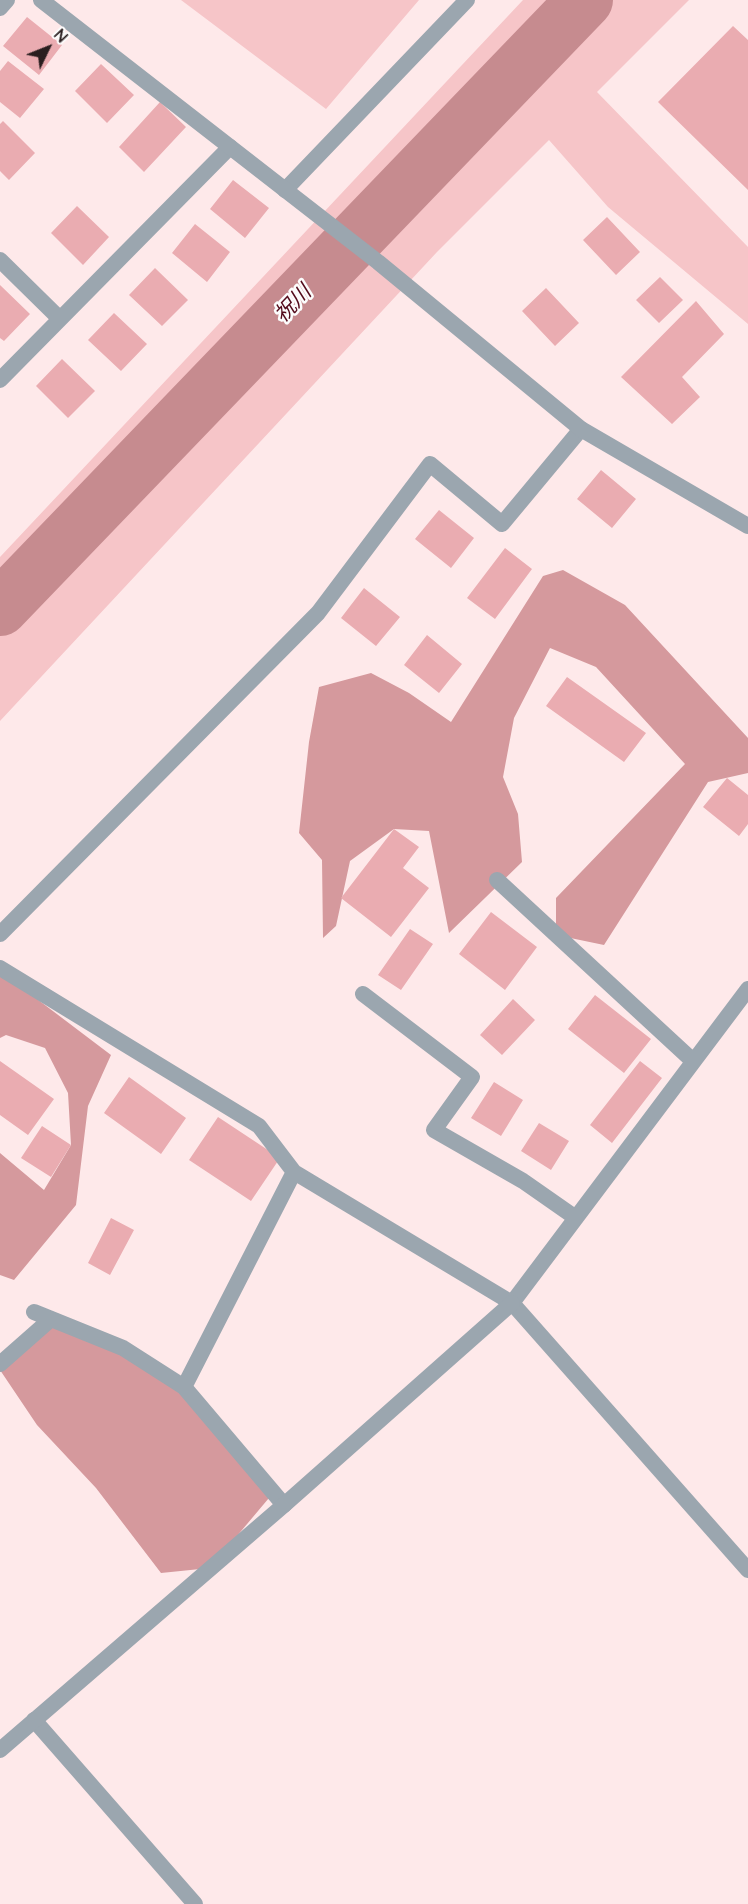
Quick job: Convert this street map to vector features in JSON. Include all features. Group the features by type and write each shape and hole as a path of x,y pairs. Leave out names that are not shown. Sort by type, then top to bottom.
{"street":[{"path":"0,8 8,0"},
{"path":"41,0 378,262 581,429 748,526"},
{"path":"285,190 467,0"},
{"path":"0,380 230,147"},
{"path":"0,260 60,319"},
{"path":"0,934 318,613 430,464 502,524 581,429"},
{"path":"497,880 693,1061"},
{"path":"0,968 259,1126 294,1172 512,1303 748,1570"},
{"path":"0,1750 284,1505 512,1303 748,989"},
{"path":"363,994 472,1077 434,1130 523,1181 576,1218"},
{"path":"184,1387 294,1172"},
{"path":"34,1312 123,1348 184,1387 284,1505"},
{"path":"0,1364 51,1319"},
{"path":"34,1720 195,1904"}],"shaded area":[{"path":"181,0 419,0 326,109"},
{"path":"523,0 689,0 597,92 748,247 748,324 608,207 549,140 437,252 0,721 0,557"},
{"path":"563,570 625,605 748,738 748,773 708,782 604,945 556,935 556,898 685,764 596,667 550,648 514,718 503,777 518,814 522,862 449,933 429,831 394,829 350,861 336,926 323,938 322,860 299,833 309,742 319,687 371,673 409,693 451,722 543,576"},
{"path":"0,971 111,1055 88,1106 76,1205 14,1280 0,1275 0,1153 44,1190 71,1145 68,1093 45,1048 6,1035 0,1038"},
{"path":"51,1319 184,1387 274,1492 210,1568 161,1573 96,1488 37,1425 0,1370"}],"building":[{"path":"27,17 62,45 39,75 3,46"},
{"path":"733,26 748,40 748,190 658,102"},
{"path":"8,61 44,89 20,118 0,102 0,71"},
{"path":"101,64 134,95 107,123 75,91"},
{"path":"160,102 186,127 144,172 119,147"},
{"path":"3,121 35,153 9,180 0,171 0,124"},
{"path":"233,180 269,208 245,238 210,209"},
{"path":"77,206 109,237 83,265 51,233"},
{"path":"607,217 640,252 616,275 583,240"},
{"path":"195,224 230,252 207,282 172,253"},
{"path":"155,268 188,300 162,326 129,295"},
{"path":"660,277 683,300 659,323 636,300"},
{"path":"0,285 30,314 4,341 0,338"},
{"path":"546,288 579,323 555,346 522,311"},
{"path":"696,301 724,334 682,377 700,397 672,424 621,377"},
{"path":"114,313 147,344 121,371 88,340"},
{"path":"62,359 95,391 68,418 36,386"},
{"path":"601,470 636,499 612,528 577,499"},
{"path":"439,510 474,538 451,568 415,539"},
{"path":"505,548 532,569 495,619 467,598"},
{"path":"364,588 400,617 376,646 341,618"},
{"path":"427,635 462,664 439,693 404,665"},
{"path":"567,677 646,733 624,762 546,706"},
{"path":"727,778 748,795 748,824 739,836 703,807"},
{"path":"394,829 419,847 403,868 429,888 391,937 341,898"},
{"path":"491,912 537,947 505,990 459,954"},
{"path":"410,929 433,944 401,990 378,975"},
{"path":"595,995 651,1039 624,1073 568,1029"},
{"path":"513,999 535,1020 502,1055 480,1035"},
{"path":"0,1061 54,1099 28,1135 0,1115"},
{"path":"640,1061 662,1078 612,1143 590,1125"},
{"path":"129,1077 186,1118 161,1154 104,1113"},
{"path":"494,1082 523,1100 501,1136 471,1118"},
{"path":"218,1117 280,1158 251,1201 189,1160"},
{"path":"539,1123 569,1141 551,1170 521,1151"},
{"path":"42,1126 71,1145 51,1177 21,1158"},
{"path":"111,1218 134,1230 110,1275 88,1263"}],"waterway":[{"name":"祝川","path":"0,608 585,0"}]}
